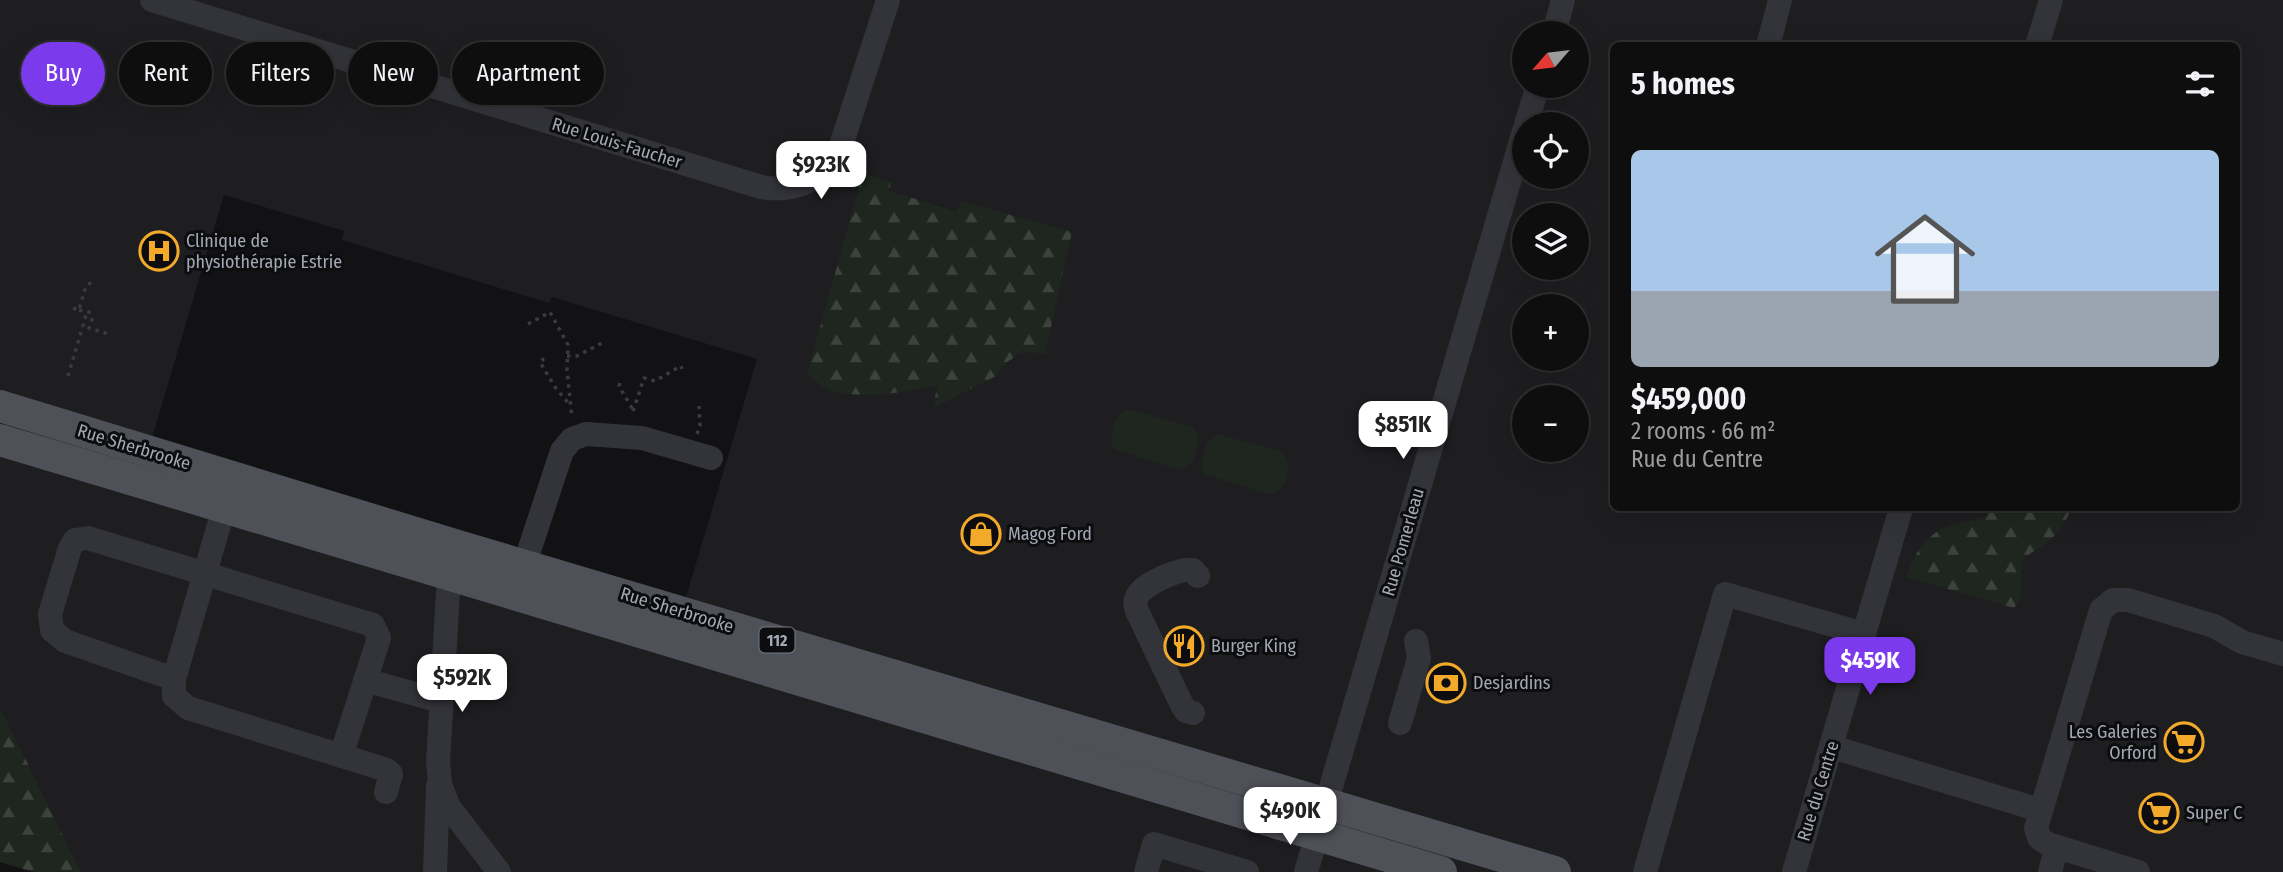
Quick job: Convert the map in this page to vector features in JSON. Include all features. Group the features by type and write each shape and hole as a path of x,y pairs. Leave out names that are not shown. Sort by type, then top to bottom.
{"main road":[{"name":"Rue Sherbrooke","path":"0,406 454,560 1441,872"},
{"name":"Rue Sherbrooke","path":"0,440 224,508 454,560 524,566 1555,872"}],"street":[{"name":"Rue Louis-Faucher","path":"152,0 761,187 779,189 810,181 831,165 838,155 888,0"},
{"path":"1557,21 1563,0"},
{"path":"1769,42 1780,0"},
{"path":"2038,42 2051,0"},
{"name":"Rue Pomerleau","path":"1306,872 1512,172"},
{"path":"524,566 562,451 574,438 586,434 636,437 701,455"},
{"path":"224,508 174,679 174,696 188,708 390,772 386,792"},
{"name":"Rue du Centre","path":"1794,872 1900,511"},
{"path":"174,679 60,638 52,630 50,614 70,548 79,538 88,538 373,625 379,638 341,756"},
{"path":"435,872 440,701 454,560"},
{"path":"1193,713 1182,705 1139,615 1136,600 1143,589 1181,569 1193,570 1198,576"},
{"path":"1645,872 1725,594 1864,634"},
{"path":"2138,872 2048,845 2039,838 2036,828 2097,617 2106,604 2113,600 2128,600 2214,626 2242,642 2283,654"},
{"path":"1400,723 1419,658 1416,641"},
{"path":"365,680 440,701"},
{"path":"1832,747 2040,810"},
{"path":"438,771 449,807 499,872"},
{"path":"1146,872 1154,844 1247,872"},
{"path":"2050,872 2057,848"}],"path":[{"path":"79,310 86,286 93,281"},
{"path":"73,308 87,312 92,319 89,328 112,335"},
{"path":"68,376 87,312"},
{"path":"528,324 550,312 568,345 574,438"},
{"path":"567,356 577,356 602,343 604,345"},
{"path":"542,358 540,362 555,387 571,406"},
{"path":"620,383 619,386 634,411 644,378 655,381 681,366 682,369"},
{"path":"699,406 701,455"}],"shaded area":[{"path":"0,0 2283,0 2283,872 81,872 0,707","holes":["863,173 890,182 888,191 958,211 961,201 1032,352 1019,354 1006,363 998,375 933,407 937,386 883,394 829,389","224,195 344,231 342,240 549,303 552,297 757,359 686,597 152,438"]}],"green space":[{"path":"863,173 891,182 889,191 957,211 961,201 1072,232 1045,354 1019,354 1006,363 998,375 933,408 937,386 884,394 843,393 830,390 807,374"},
{"path":"1127,409 1193,427 1199,437 1191,463 1177,469 1114,449 1113,426"},
{"path":"1218,434 1280,451 1285,455 1288,462 1287,476 1280,489 1268,494 1204,474 1204,452 1209,441"},
{"path":"1990,513 2069,513 2057,534 2024,560 2021,595 2014,608 1906,577 1917,554 1933,535 1948,526"},
{"path":"0,707 81,872 33,872 0,862"}],"place":[{"name":"Clinique de physiothérapie Estrie","path":"159,251"},
{"name":"Magog Ford","path":"981,534"},
{"name":"Burger King","path":"1184,646"},
{"name":"Desjardins","path":"1446,683"},
{"name":"Les Galeries Orford","path":"2184,742"},
{"name":"Super C","path":"2159,813"}]}
